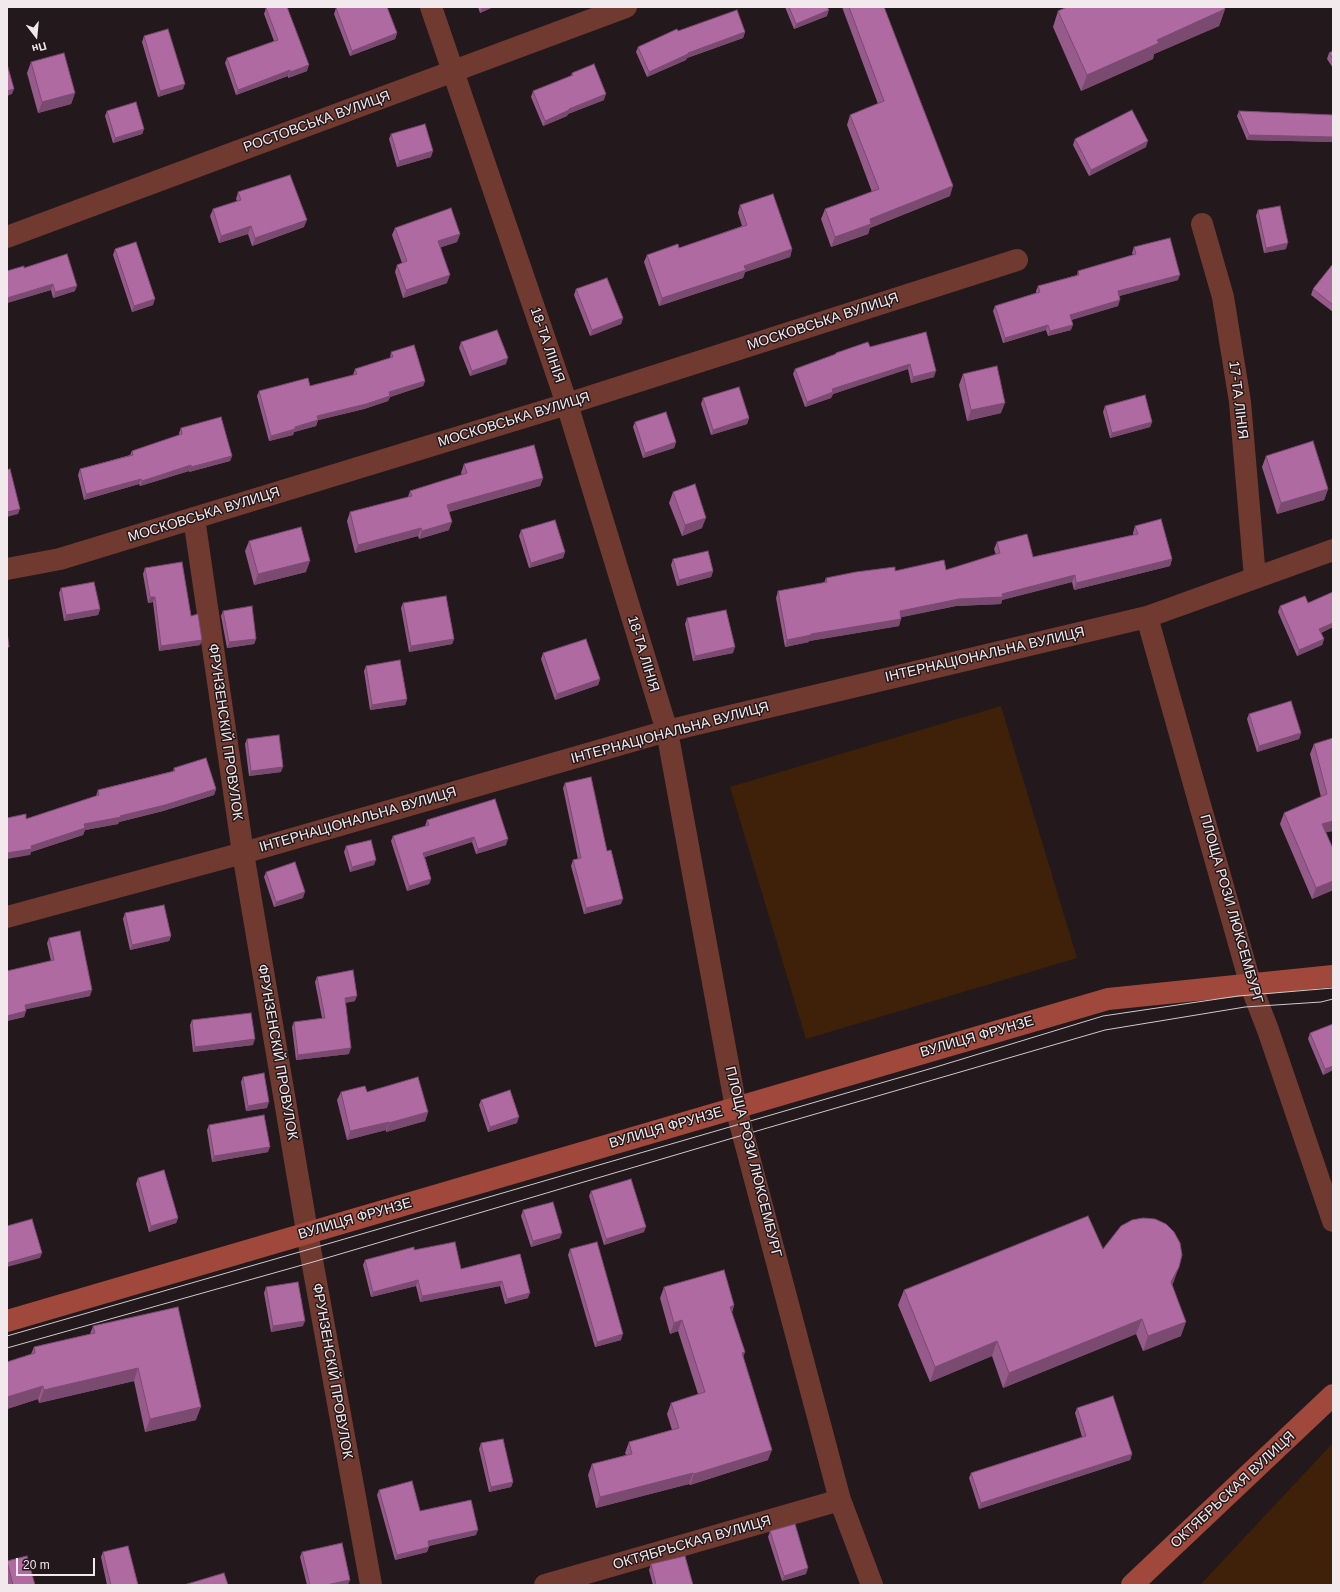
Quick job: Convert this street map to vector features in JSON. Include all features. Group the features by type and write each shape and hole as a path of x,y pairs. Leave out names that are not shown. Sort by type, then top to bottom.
{"street":[{"name":"18-ТА ЛІНІЯ","path":"431,7 567,404 667,731"},
{"name":"РОСТОВСЬКА ВУЛИЦЯ","path":"7,236 626,7"},
{"name":"17-ТА ЛІНІЯ","path":"1202,224 1223,297 1240,402 1255,578"},
{"name":"МОСКОВСЬКА ВУЛИЦЯ","path":"7,569 60,559 567,404 1017,260"},
{"name":"ФРУНЗЕНСКІЙ ПРОВУЛОК","path":"194,518 242,853 370,1585"},
{"name":"ІНТЕРНАЦІОНАЛЬНА ВУЛИЦЯ","path":"7,917 242,853 667,731 1147,617 1333,550"},
{"name":"ПЛОЩА РОЗИ ЛЮКСЕМБУРГ","path":"1147,617 1251,986 1268,1030 1333,1221"},
{"name":"ПЛОЩА РОЗИ ЛЮКСЕМБУРГ","path":"667,731 736,1108 840,1500 872,1585"},
{"name":"ВУЛИЦЯ ФРУНЗЕ","path":"7,1321 1108,999 1251,986 1333,976"},
{"name":"ОКТЯБРЬСКАЯ ВУЛИЦЯ","path":"1132,1585 1333,1395"},
{"name":"ОКТЯБРЬСКАЯ ВУЛИЦЯ","path":"545,1585 840,1500"}],"shaded area":[{"path":"1001,706 1077,958 806,1039 730,787"},
{"path":"1331,1445 1333,1445 1333,1585 1200,1585"}],"building":[{"path":"287,7 309,65 290,72 290,70 238,90 227,58 278,40 266,8"},
{"path":"387,7 397,33 352,51 336,8"},
{"path":"789,7 827,7 829,10 796,24"},
{"path":"849,7 884,7 953,186 870,219 871,224 835,237 825,209 879,189 850,115 884,101"},
{"path":"1067,7 1224,7 1225,9 1157,40 1159,43 1087,75 1058,11"},
{"path":"737,10 745,32 688,53 649,72 638,47 677,29 678,31"},
{"path":"168,29 185,84 160,91 144,36"},
{"path":"1333,51 1333,59 1329,53"},
{"path":"64,53 75,93 42,102 31,62"},
{"path":"7,64 14,89 7,91"},
{"path":"594,64 606,94 569,109 545,121 533,91 573,75 572,73"},
{"path":"136,102 144,129 115,138 107,111"},
{"path":"1132,110 1148,141 1091,170 1075,139"},
{"path":"1239,111 1333,115 1333,137 1249,135"},
{"path":"425,124 433,151 399,161 391,134"},
{"path":"290,175 307,220 255,238 251,226 221,236 213,209 241,200 238,192"},
{"path":"773,194 792,249 744,266 746,270 662,298 647,255 678,244 679,248 747,225 740,205"},
{"path":"1280,206 1288,243 1266,248 1258,210"},
{"path":"451,208 460,234 438,241 450,275 406,290 397,265 407,261 395,228"},
{"path":"1170,238 1180,275 1118,291 1120,300 1070,315 1073,325 1050,331 1048,325 1005,338 995,306 1040,292 1038,286 1079,275 1078,271 1136,254 1134,247"},
{"path":"136,242 155,299 134,306 115,249"},
{"path":"67,254 77,286 55,292 53,284 7,298 7,271 24,266 24,268"},
{"path":"1333,264 1333,305 1313,289"},
{"path":"607,278 623,318 592,330 576,289"},
{"path":"497,330 508,358 472,371 461,342"},
{"path":"926,332 936,371 913,377 910,364 832,389 833,392 807,402 795,369 868,342 870,347"},
{"path":"414,345 425,381 389,392 390,396 366,404 317,416 318,420 271,436 259,391 308,378 310,386 357,374 355,369 393,357 391,352"},
{"path":"997,366 1005,403 971,410 963,374"},
{"path":"739,387 749,418 713,430 703,398"},
{"path":"1145,395 1152,422 1112,433 1105,406"},
{"path":"666,412 676,442 645,453 635,422"},
{"path":"221,417 232,456 191,467 191,465 142,481 141,479 86,494 80,469 133,455 132,451 182,434 181,428"},
{"path":"1313,441 1328,489 1281,503 1266,456"},
{"path":"534,445 543,478 447,505 452,522 422,531 421,528 358,545 350,512 412,496 410,491 467,473 464,464"},
{"path":"10,469 20,509 7,512 7,470"},
{"path":"695,484 706,518 685,525 673,492"},
{"path":"1161,519 1172,559 1076,583 1075,575 1002,594 1003,597 959,599 900,611 901,619 811,634 787,640 778,591 827,582 826,578 856,572 895,567 895,571 944,560 946,570 1000,553 997,542 1027,534 1033,557 1138,534 1135,526"},
{"path":"555,520 565,552 531,563 521,530"},
{"path":"301,527 310,561 258,574 249,541"},
{"path":"708,551 713,571 679,580 673,559"},
{"path":"182,562 191,616 198,614 202,640 161,646 155,597 150,597 145,568"},
{"path":"94,582 100,609 66,615 61,588"},
{"path":"1333,592 1333,623 1319,629 1324,639 1299,650 1280,606 1305,596 1308,603"},
{"path":"446,596 454,639 411,646 403,603"},
{"path":"252,606 256,639 229,642 223,611"},
{"path":"726,610 735,647 695,656 687,618"},
{"path":"7,632 9,647 7,647"},
{"path":"586,639 600,679 557,694 543,653"},
{"path":"400,660 407,699 372,705 366,666"},
{"path":"1291,701 1301,733 1259,746 1249,714"},
{"path":"279,735 283,767 251,771 247,739"},
{"path":"1333,738 1333,821 1322,824 1333,849 1333,881 1316,888 1284,813 1327,794 1314,744"},
{"path":"206,758 216,789 165,805 120,816 121,817 84,824 85,828 31,846 32,849 7,853 7,818 26,814 26,819 99,795 98,790 175,771 174,768"},
{"path":"591,777 607,851 611,850 623,899 586,908 573,860 581,858 565,783"},
{"path":"495,799 508,839 478,849 474,837 423,853 431,879 409,886 393,836 429,825 427,820"},
{"path":"371,840 376,860 352,867 346,846"},
{"path":"295,862 305,892 276,902 266,872"},
{"path":"164,905 171,936 132,945 125,913"},
{"path":"80,931 92,990 25,1005 26,1011 7,1016 7,971 54,960 49,938"},
{"path":"353,970 357,996 345,998 351,1048 298,1055 294,1022 325,1018 317,977"},
{"path":"251,1013 255,1039 195,1047 192,1020"},
{"path":"1333,1024 1333,1066 1325,1069 1310,1033"},
{"path":"264,1073 269,1102 248,1106 243,1077"},
{"path":"418,1077 428,1112 389,1123 350,1131 341,1092 365,1086 367,1092"},
{"path":"510,1090 519,1117 490,1127 481,1100"},
{"path":"264,1115 270,1147 214,1156 209,1125"},
{"path":"164,1170 178,1218 151,1226 138,1178"},
{"path":"631,1179 646,1227 606,1239 591,1191"},
{"path":"553,1202 562,1233 533,1241 523,1210"},
{"path":"1088,1216 1103,1249 1121,1226 1132,1220 1143,1218 1155,1219 1166,1224 1174,1232 1180,1243 1182,1255 1179,1267 1171,1282 1186,1322 1148,1336 1142,1319 1009,1373 997,1341 935,1367 904,1290"},
{"path":"32,1219 42,1253 7,1263 7,1226"},
{"path":"455,1242 461,1269 520,1254 530,1293 507,1299 502,1281 422,1296 418,1280 373,1292 365,1260 414,1247 414,1250"},
{"path":"597,1242 623,1334 597,1342 570,1249"},
{"path":"724,1270 734,1305 730,1307 745,1352 742,1353 772,1450 694,1474 693,1473 600,1497 592,1464 632,1454 629,1442 679,1428 671,1403 705,1392 682,1320 674,1323 664,1287"},
{"path":"298,1282 305,1321 273,1326 266,1287"},
{"path":"178,1307 201,1407 150,1419 138,1368 44,1390 43,1386 7,1397 7,1362 35,1353 34,1347 95,1333 93,1326"},
{"path":"1113,1396 1132,1454 981,1503 971,1473 1086,1436 1077,1408"},
{"path":"503,1439 513,1482 491,1487 481,1443"},
{"path":"412,1481 420,1511 471,1500 478,1530 428,1541 429,1547 397,1555 379,1490"},
{"path":"795,1524 808,1568 784,1576 770,1531"},
{"path":"342,1543 350,1580 326,1585 310,1585 302,1552"},
{"path":"128,1546 138,1585 111,1585 103,1552"},
{"path":"27,1556 35,1585 13,1585 7,1561"},
{"path":"685,1556 693,1585 656,1585 651,1564"},
{"path":"224,1573 228,1585 184,1585"}],"tram line":[{"path":"7,1336 936,1067 1103,1016 1238,996 1333,988"},
{"path":"7,1348 313,1262 1105,1030 1245,1007 1321,1002 1333,999"}]}
